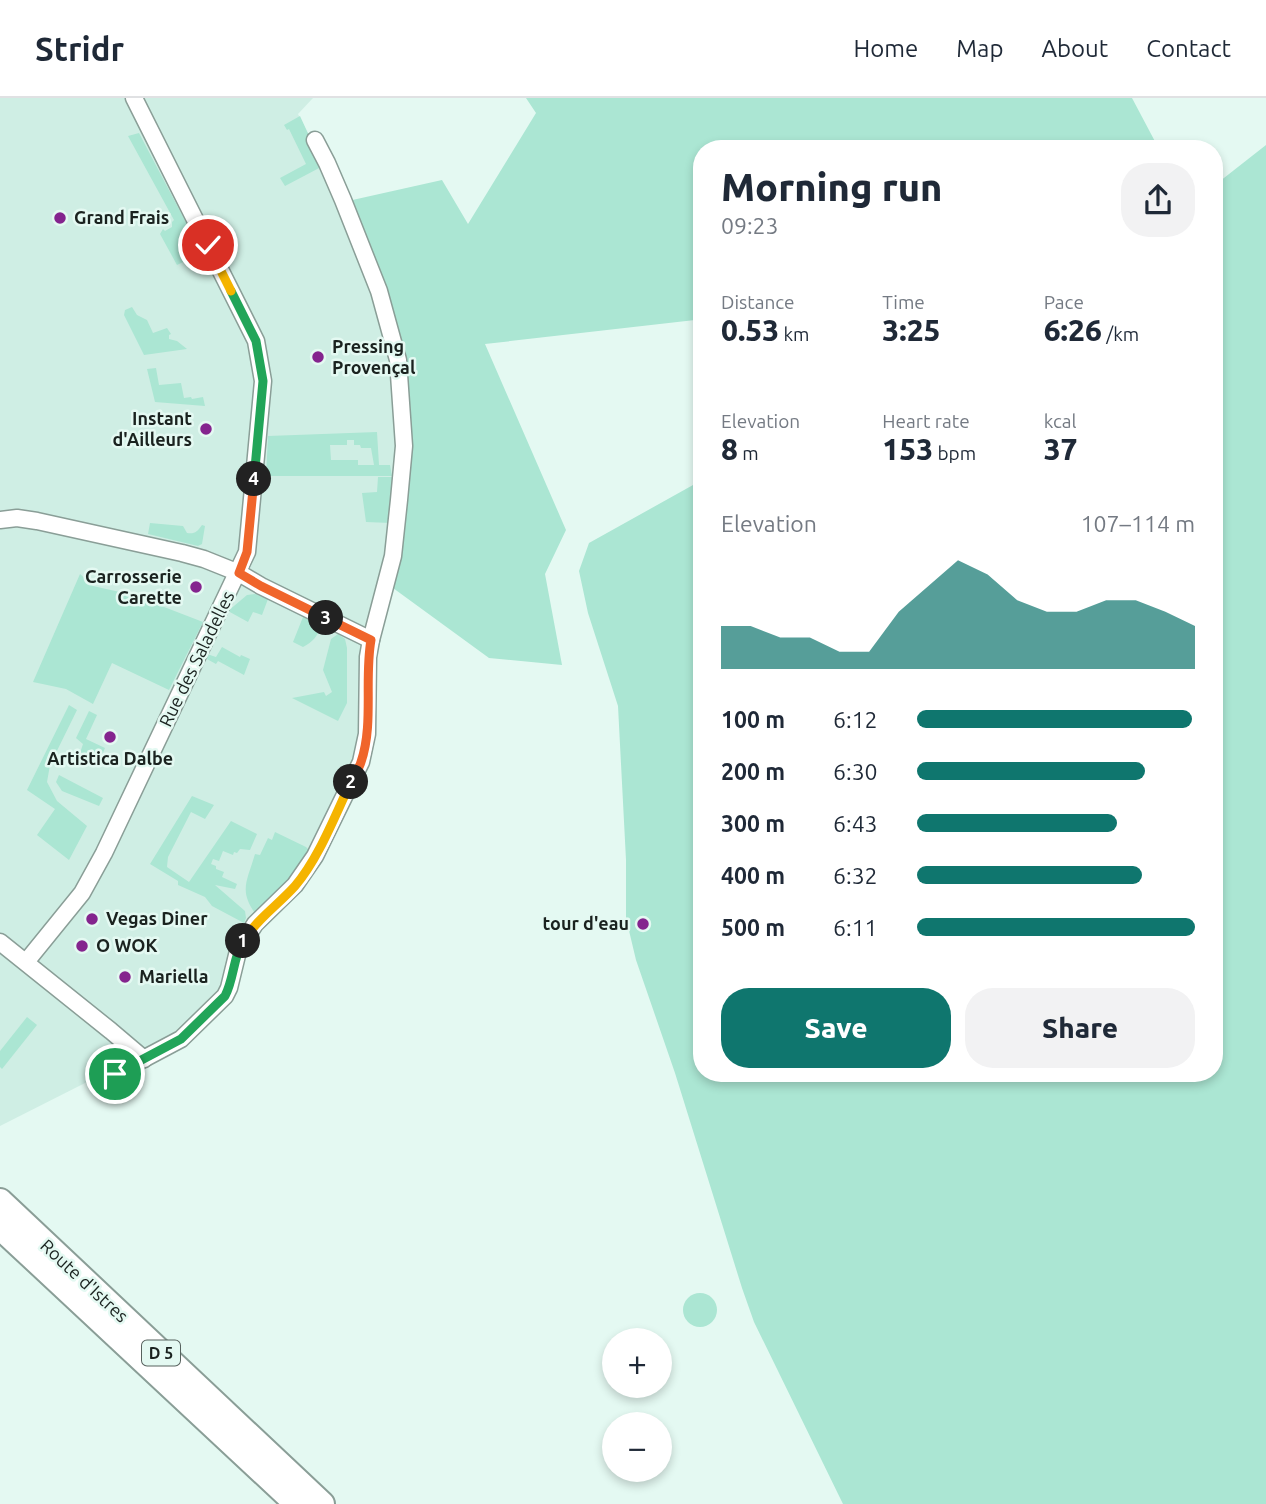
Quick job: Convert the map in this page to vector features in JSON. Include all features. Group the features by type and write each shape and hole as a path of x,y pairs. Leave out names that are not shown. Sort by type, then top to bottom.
{"main road":[{"name":"Route d'Istres","path":"0,1201 322,1504"},
{"name":"Route d'Istres","path":"0,1227 297,1504"}],"street":[{"name":"Rue des Saladelles","path":"26,962 82,893 108,845 247,552 263,381 261,361 256,341 233,293 134,98"},
{"path":"115,1074 181,1039 225,996 238,951 248,933 295,885 315,856 361,762 367,734 368,657 393,556 404,446 398,360 379,292 343,200 315,140"},
{"path":"0,520 17,518 37,521 204,559 239,573 371,640"},
{"path":"0,942 144,1059"}],"shaded area":[{"path":"0,98 313,98 298,114 313,143 374,293 395,384 397,431 388,554 361,650 359,732 354,761 336,803 292,882 221,990 178,1036 0,1126"}],"green space":[{"path":"526,98 1132,98 1154,140 693,140 693,320 485,344 566,530 545,574 562,665 489,658 393,588 409,474 406,372 348,201 442,180 468,224 536,113"},
{"path":"300,116 323,166 285,186 280,178 306,164 289,129 284,125"},
{"path":"139,133 202,253 177,265 160,234 163,229 165,231 172,227 174,220 128,136"},
{"path":"1266,145 1266,1504 843,1504 754,1322 636,960 626,918 626,860 618,706 588,613 579,571 589,543 693,485 693,1082 1223,1082 1223,179"},
{"path":"132,307 137,315 147,320 153,333 167,328 171,334 169,339 177,341 187,349 144,355 124,315 125,310"},
{"path":"156,368 159,385 181,383 184,398 203,397 205,406 155,402 147,369"},
{"path":"377,432 379,465 390,465 392,476 266,476 268,436","holes":["347,440 354,440 354,445 371,448 374,465 358,465 358,460 331,460 330,445 347,445"]},
{"path":"378,477 395,477 391,523 366,522 362,493 377,492"},
{"path":"150,523 183,526 187,533 196,532 202,525 205,526 202,544 198,546 148,534"},
{"path":"80,574 93,586 133,595 203,622 169,690 112,663 93,704 66,689 33,682"},
{"path":"255,594 268,599 262,615 253,612 248,622 228,611 247,595"},
{"path":"303,617 322,626 314,638 303,647 293,642"},
{"path":"338,634 345,639 347,648 347,703 338,721 292,698 324,692 326,696 332,692 323,670 331,639"},
{"path":"222,647 240,657 241,655 250,659 244,675 218,661 216,664 205,658 207,654 216,657"},
{"path":"69,705 77,710 50,765 47,782 57,801 87,826 69,860 37,835 55,809 27,790"},
{"path":"89,711 97,715 86,739 105,748 98,764 79,756 83,744 76,738"},
{"path":"59,775 103,798 99,806 62,791 56,782"},
{"path":"192,796 214,805 205,819 191,812 168,857 167,867 189,882 231,821 257,834 250,850 240,849 233,855 223,851 219,861 213,859 211,864 224,872 222,877 237,884 235,889 215,885 245,911 244,923 212,906 205,897 178,885 178,881 150,864"},
{"path":"275,832 311,852 307,860 257,916 246,893 247,879 255,854 260,855 268,838 272,840"},
{"path":"27,1017 37,1025 2,1069 0,1051"},
{"path":"700,1293 712,1298 717,1310 712,1322 700,1327 688,1322 683,1310 688,1298"}],"place":[{"name":"Grand Frais","path":"60,218"},
{"name":"Pressing Provençal","path":"318,357"},
{"name":"Instant d'Ailleurs","path":"206,429"},
{"name":"Carrosserie Carette","path":"196,587"},
{"name":"Artistica Dalbe","path":"110,737"},
{"name":"Vegas Diner","path":"92,919"},
{"name":"tour d'eau","path":"643,924"},
{"name":"O WOK","path":"82,946"},
{"name":"Mariella","path":"125,977"}],"route":[{"path":"115,1074 181,1039 225,996 238,951 248,933 295,885 315,856 361,762 367,734 368,657 371,640 239,573 247,552 263,381 256,341 208,245"}]}
